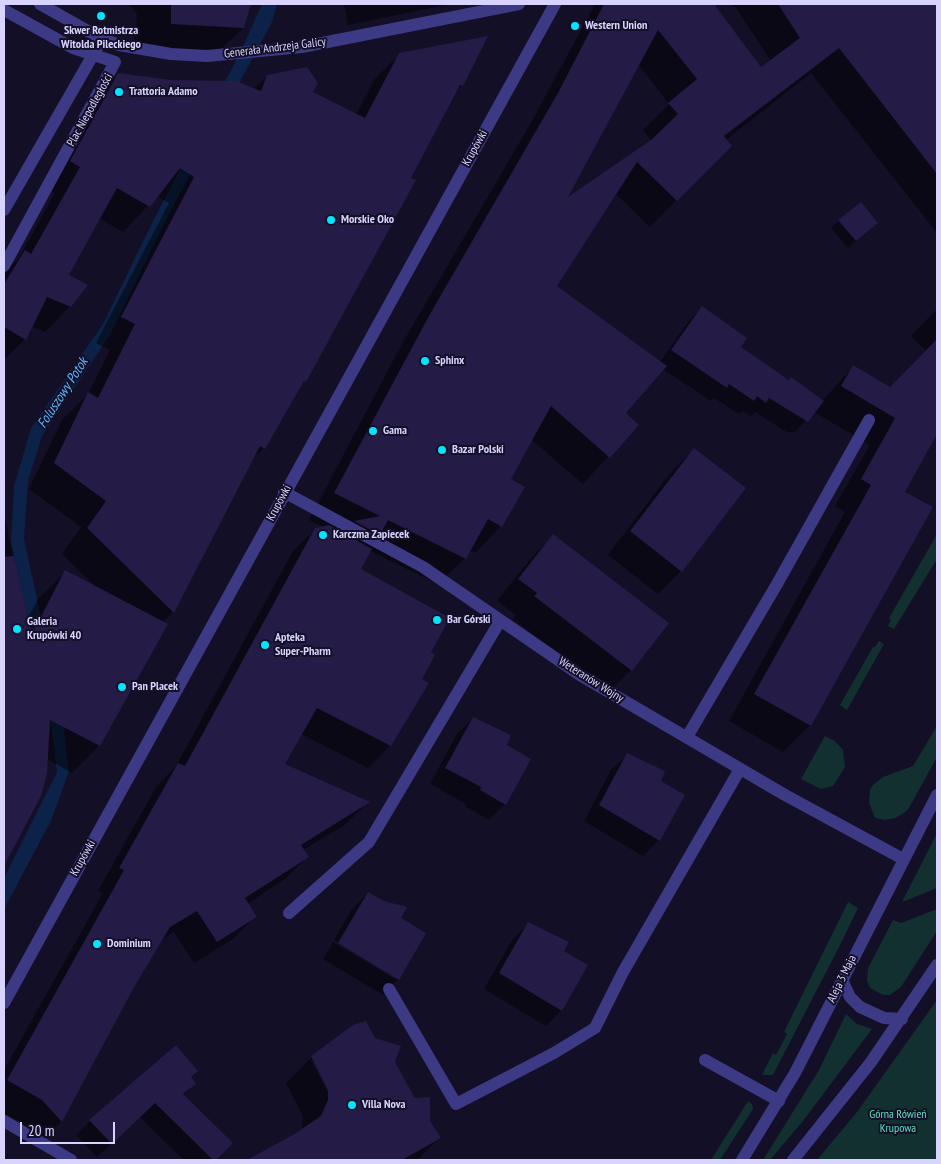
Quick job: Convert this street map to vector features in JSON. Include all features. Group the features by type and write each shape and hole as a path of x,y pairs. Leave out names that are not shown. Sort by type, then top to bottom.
{"street":[{"name":"Generała Andrzeja Galicy","path":"40,4 102,39 134,49 171,54 232,55 302,47 519,4"},
{"name":"Krupówki","path":"4,1002 555,4"},
{"name":"Plac Niepodległości","path":"4,10 73,48 115,62 112,71 4,266"},
{"path":"4,210 102,39"},
{"path":"687,737 777,584 869,420"},
{"name":"Weteranów Wojny","path":"284,492 424,566 500,621 580,675 830,821 903,859"},
{"path":"289,913 369,842 500,621"},
{"path":"389,989 456,1104 554,1053 595,1028 623,972 740,769"},
{"name":"Aleja 3 Maja","path":"742,1160 779,1101 937,795"},
{"path":"793,1160 838,1106 902,1018 937,964"},
{"path":"842,980 850,997 860,1007 884,1018 902,1018"},
{"path":"705,1060 779,1101"},
{"path":"4,1120 71,1160"}],"green space":[{"path":"937,534 937,559 894,629 888,626 891,620 889,618"},
{"path":"879,641 884,644 847,710 840,705 873,647"},
{"path":"937,726 937,757 909,808 895,818 885,820 875,818 869,803 870,790 873,785 883,777 913,766"},
{"path":"825,736 835,741 843,750 845,767 833,786 821,789 801,779"},
{"path":"937,833 937,888 902,902"},
{"path":"848,902 858,908 839,947 773,1075 762,1075 773,1053 776,1055 787,1034 784,1032"},
{"path":"937,909 937,931 901,987 890,995 883,995 870,988 867,981 868,968 893,920 901,923"},
{"name":"Górna Rówień Krupowa","path":"937,1000 937,1160 817,1160 857,1112"},
{"path":"846,1014 857,1024 872,1029 803,1121 770,1160 763,1160 819,1070"},
{"path":"748,1101 752,1104 753,1109 720,1160 711,1160"}],"water":[{"name":"Foluszowy Potok","path":"262,4 277,4 272,22 166,220 110,335 42,436 28,481 24,539 62,713 69,771 51,821 4,909 4,878 57,772 50,716 11,542 14,486 31,428 103,324 153,221 242,49"}],"building":[{"path":"171,4 251,4 244,28 171,24"},
{"path":"604,4 714,4 761,67 800,38 778,4 937,4 937,174 839,48 724,136 732,146 677,201 637,162 557,286 667,366 626,413 639,425 610,458 551,406 511,479 525,487 502,527 488,519 466,559 388,520 380,535 354,521 380,516 334,493 430,314 558,93","holes":["658,30 697,79 668,103 678,114 651,140 568,197"]},
{"path":"488,36 463,86 460,85 411,178 416,180 306,382 304,381 265,449 260,446 174,613 87,528 106,501 54,463 88,392 98,398 135,324 121,317 194,177 180,168 150,207 117,188 69,275 88,285 71,307 47,297 26,340 4,327 4,284 25,250 31,254 80,167 70,161 118,73 172,80 236,81 261,91 267,75 307,67 318,83 313,92 365,118 399,53"},
{"path":"861,202 878,223 856,241 838,220"},
{"path":"702,306 747,338 741,347 789,380 791,377 824,401 808,422 769,398 766,403 757,396 754,401 729,384 727,388 671,350"},
{"path":"937,339 937,434 905,492 933,507 811,726 754,694 871,485 861,479 895,418 841,386 853,365 890,387"},
{"path":"694,448 746,488 682,572 630,531"},
{"path":"329,525 372,549 361,569 450,618 431,652 435,655 422,679 429,683 391,746 317,708 285,764 370,802 301,845 309,857 245,898 257,917 217,942 197,911 170,927 133,989 62,1122 42,1100 7,1080 124,870 119,868 178,763 185,766 315,528"},
{"path":"553,534 669,623 632,671 534,596 537,593 518,579"},
{"path":"14,556 32,634 65,570 168,624 100,746 50,720 47,774 41,796 4,866 4,557"},
{"path":"473,717 511,735 507,745 531,759 506,805 480,790 481,787 445,768"},
{"path":"627,753 665,771 661,781 685,795 660,841 599,805"},
{"path":"368,892 384,901 407,907 401,918 426,933 399,980 338,943"},
{"path":"528,922 569,942 564,951 588,965 562,1011 499,973"},
{"path":"366,1021 375,1038 401,1046 395,1062 415,1098 430,1097 430,1121 441,1138 402,1160 247,1160 296,1133 321,1116 328,1100 328,1090 311,1056 353,1025"},
{"path":"176,1045 198,1071 191,1077 196,1084 183,1094 233,1143 216,1160 213,1160 155,1103 112,1144 89,1120"}],"place":[{"name":"Skwer Rotmistrza Witolda Pileckiego","path":"101,16"},
{"name":"Western Union","path":"575,26"},
{"name":"Trattoria Adamo","path":"119,92"},
{"name":"Morskie Oko","path":"331,220"},
{"name":"Sphinx","path":"425,361"},
{"name":"Gama","path":"373,431"},
{"name":"Bazar Polski","path":"442,450"},
{"name":"Karczma Zapiecek","path":"323,535"},
{"name":"Bar Górski","path":"437,620"},
{"name":"Galeria Krupówki 40","path":"17,629"},
{"name":"Apteka Super-Pharm","path":"265,645"},
{"name":"Pan Placek","path":"122,687"},
{"name":"Dominium","path":"97,944"},
{"name":"Villa Nova","path":"352,1105"}]}
